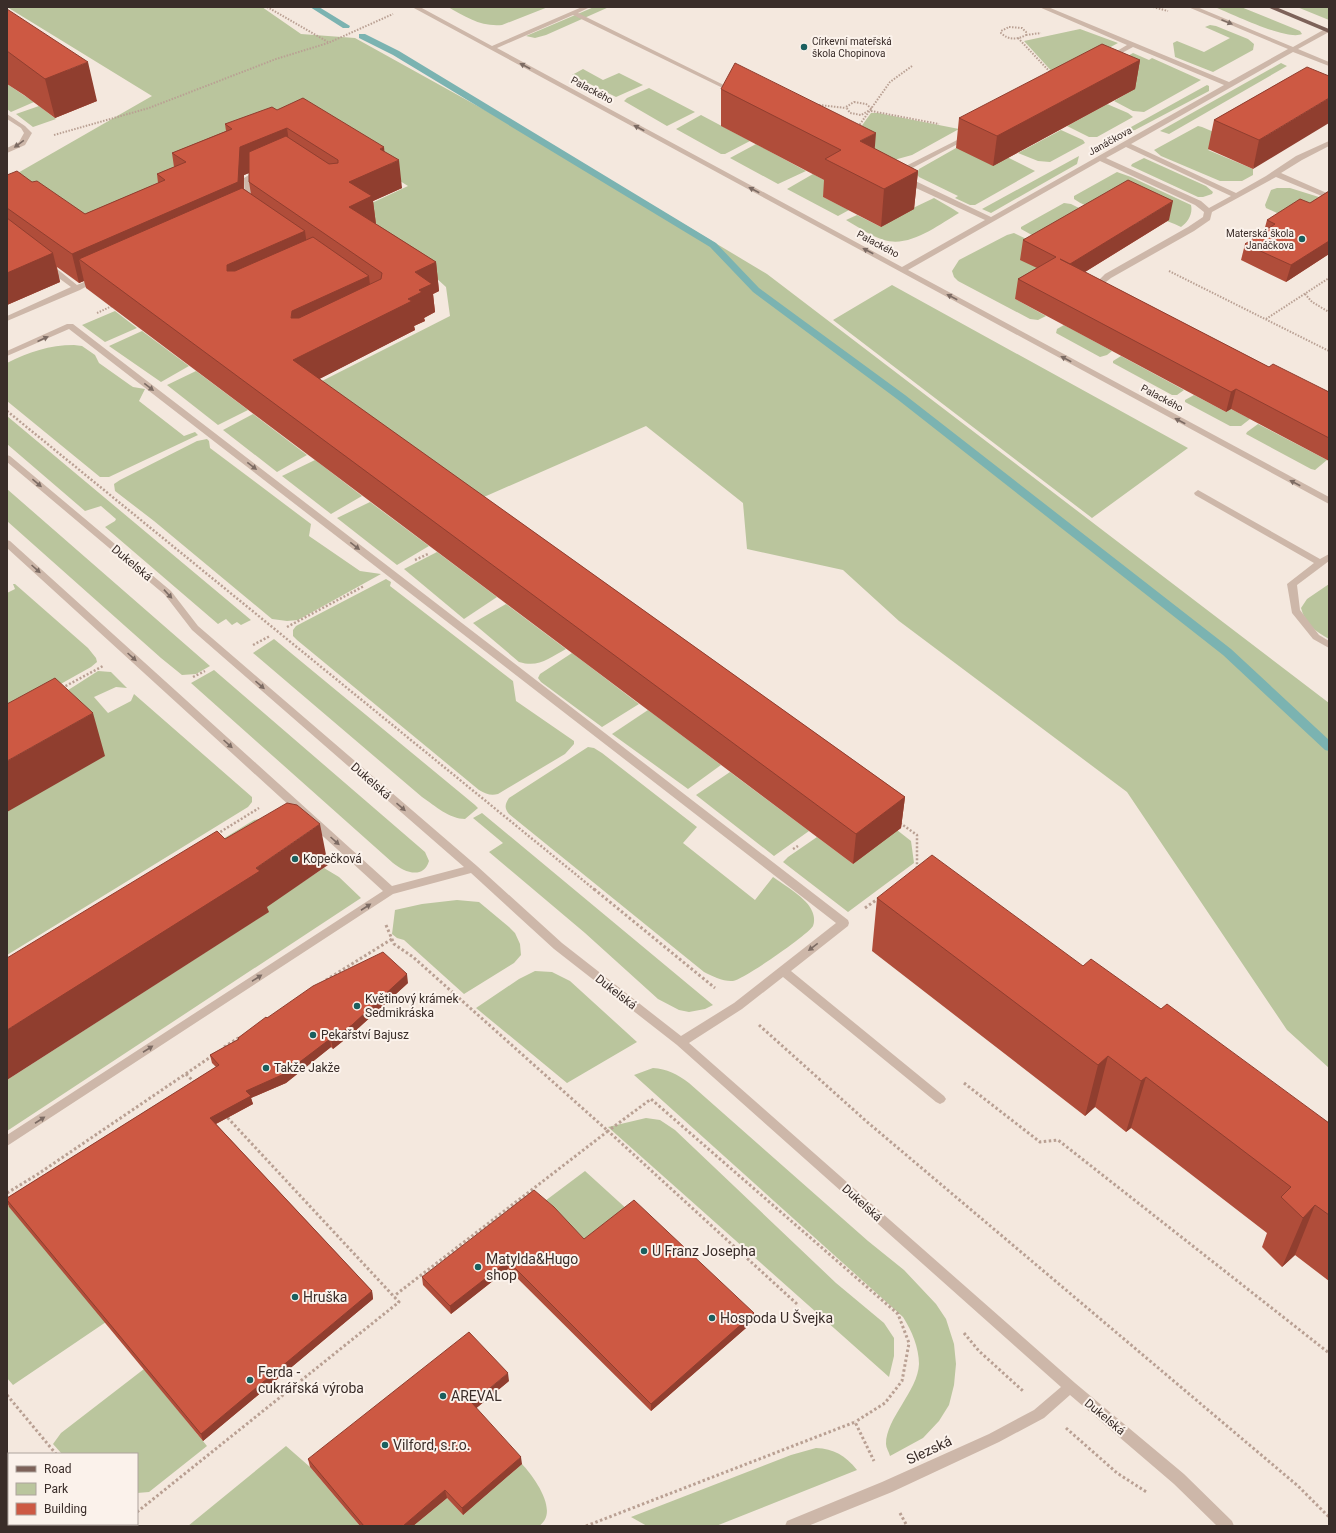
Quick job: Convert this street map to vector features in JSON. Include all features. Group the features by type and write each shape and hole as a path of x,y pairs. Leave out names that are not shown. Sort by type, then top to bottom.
{"main road":[{"path":"1270,7 1328,30"}],"street":[{"name":"Palackého","path":"415,7 1329,501"},
{"path":"492,48 588,7"},
{"path":"1042,7 1230,85"},
{"path":"1191,7 1329,64"},
{"path":"573,13 741,96"},
{"name":"Janáčkova","path":"902,270 1328,30"},
{"path":"1106,60 1133,44"},
{"path":"7,116 28,132 22,143 7,151"},
{"path":"978,131 892,172 904,180 991,220"},
{"path":"1208,211 1276,174 1299,158 1329,143"},
{"path":"1126,144 1236,195"},
{"path":"1100,158 1198,203 1208,211"},
{"path":"248,212 248,178 269,168"},
{"path":"1276,174 1329,197"},
{"path":"1109,296 1102,292 1098,285 1108,276 1207,218 1208,211"},
{"path":"39,259 77,288"},
{"path":"7,320 106,275"},
{"path":"7,354 70,326 844,923 738,1006 681,1042"},
{"name":"Dukelská","path":"7,458 168,593 195,628 473,869 558,946 681,1042 1070,1387 1179,1479 1227,1526"},
{"path":"1198,493 1325,560 1292,584 1295,611 1316,637 1329,645"},
{"path":"7,543 390,891"},
{"path":"7,1141 390,891 473,869"},
{"path":"783,971 940,1099"},
{"name":"Slezská","path":"792,1526 887,1487 994,1438 1039,1414 1070,1387"}],"path":[{"path":"267,7 328,43"},
{"path":"22,143 149,108 276,59 328,43 396,13"},
{"path":"1018,38 1024,37 1026,34 1022,28 1009,27 1001,31 1005,37 1018,38 1053,75"},
{"path":"855,131 890,82 912,66"},
{"path":"846,108 851,103 858,102 866,104 870,111"},
{"path":"817,105 846,108 850,112 857,115 870,111 978,131"},
{"path":"1140,256 1329,351"},
{"path":"1266,320 1329,278"},
{"path":"1305,294 1312,302 1329,312"},
{"path":"70,326 118,304"},
{"path":"7,411 738,1006 866,1121 1298,1486 1329,1517"},
{"path":"287,627 428,554"},
{"path":"249,648 270,636"},
{"path":"56,692 104,665"},
{"path":"188,680 211,668"},
{"path":"216,834 262,806"},
{"path":"899,822 917,835 918,866 915,871"},
{"path":"844,923 881,897"},
{"path":"322,982 392,939"},
{"path":"413,957 608,1131 797,1304"},
{"path":"7,1193 44,1170 244,1034"},
{"path":"186,1074 197,1085"},
{"path":"958,1079 1040,1142 1058,1140 1329,1353"},
{"path":"394,1296 651,1099 898,1314 909,1343 902,1381 885,1403 855,1422 586,1526"},
{"path":"138,1511 399,1302 223,1114"},
{"path":"7,1395 55,1453"},
{"path":"855,1422 874,1461"},
{"path":"900,1513 907,1526"}],"green space":[{"path":"7,7 262,7 301,34 355,38 600,174 767,274 1329,703 1329,1068 1287,1030 1127,792 899,621 843,570 747,549 743,503 646,426 468,504 320,382 450,316 446,287 378,225 357,210 408,186 309,124 96,243 16,174 152,96"},
{"path":"448,7 548,7 502,25 494,25 480,23"},
{"path":"594,7 609,7 546,35 535,38 526,36"},
{"path":"1215,7 1241,7 1300,31 1302,34 1284,34"},
{"path":"1297,7 1329,7 1329,20"},
{"path":"1210,25 1248,39 1254,44 1253,50 1213,72 1175,57 1173,43 1177,41 1204,52 1230,38 1205,27"},
{"path":"1080,29 1118,43 1056,76 1024,41"},
{"path":"1133,53 1149,60 1152,58 1201,80 1144,112 1133,111 1114,101 1134,89 1098,73"},
{"path":"1281,63 1287,66 1169,134 1160,131"},
{"path":"583,69 603,80 619,73 643,85 616,97 572,75"},
{"path":"7,84 34,102 11,112 7,109"},
{"path":"1207,85 1209,86 1209,91 1135,130 1122,132"},
{"path":"649,88 695,112 667,126 624,101 627,98"},
{"path":"1107,104 1128,113 1133,117 1097,137 1089,137 1067,126"},
{"path":"39,106 56,119 33,127 16,114"},
{"path":"871,113 878,113 959,129 912,155 894,160 850,142"},
{"path":"701,115 750,141 725,154 721,154 676,129"},
{"path":"1198,126 1228,138 1208,150 1253,169 1253,175 1242,181 1220,181 1161,156 1154,150"},
{"path":"1061,130 1083,140 1085,143 1050,162 1038,161 1018,153"},
{"path":"756,144 806,171 778,184 730,158"},
{"path":"956,148 1009,158 1035,171 975,205 970,205 955,198 958,196 919,177 917,174 919,169"},
{"path":"1079,156 1077,164 991,213 982,209"},
{"path":"1144,158 1206,186 1213,192 1212,194 1198,197 1131,166"},
{"path":"1117,172 1191,205 1191,215 1186,223 1181,227 1155,218 1099,210 1086,206 1074,199 1074,196"},
{"path":"813,174 839,188 823,197 849,210 838,216 787,189"},
{"path":"1277,188 1290,188 1322,198 1290,219 1266,208 1265,205 1271,190"},
{"path":"934,198 959,213 933,229 904,241 894,242 884,240 846,220 857,215 881,227 913,208"},
{"path":"1064,203 1071,204 1095,216 1048,244 1021,229 1021,227"},
{"path":"1014,233 1043,247 1053,277 1015,299 1046,316 1038,320 1030,319 958,281 954,277 952,271 959,260 1007,235"},
{"path":"892,285 1188,448 1092,518 833,320"},
{"path":"115,311 137,328 105,342 82,325"},
{"path":"1064,325 1112,351 1107,355 1100,357 1056,333 1057,329"},
{"path":"142,331 189,366 161,382 109,346"},
{"path":"56,346 82,346 95,355 99,363 133,387 145,389 139,401 184,436 195,432 198,435 109,477 100,477 7,401 7,363 39,350"},
{"path":"1121,356 1184,390 1177,395 1172,395 1113,363 1113,361"},
{"path":"196,371 248,410 218,425 167,385"},
{"path":"1194,395 1226,412 1231,409 1250,419 1241,426 1230,426 1185,402 1185,400"},
{"path":"253,414 307,455 277,472 223,430"},
{"path":"7,416 251,620 241,625 237,622 232,625 226,619 218,624 105,527 116,519 101,506 85,511 7,444"},
{"path":"1258,424 1327,460 1315,470 1311,469 1246,434"},
{"path":"207,439 209,441 210,448 311,524 309,536 360,571 381,574 298,620 287,621 272,619 154,521 115,491 114,484 120,480 197,441"},
{"path":"315,460 362,496 331,514 282,476"},
{"path":"7,489 210,666 196,674 182,675 161,658 7,521"},
{"path":"370,502 429,546 397,565 337,518"},
{"path":"437,552 497,597 464,619 404,569"},
{"path":"386,579 391,582 390,586 513,681 516,701 574,741 574,744 565,754 498,794 491,795 484,793 293,636 293,630 296,626"},
{"path":"13,584 15,584 88,648 96,658 97,662 91,667 7,714 7,593 15,589"},
{"path":"1329,584 1329,639 1319,633 1308,623 1301,608 1307,599"},
{"path":"506,604 566,649 549,659 538,663 526,664 519,662 473,623"},
{"path":"274,639 478,808 465,819 459,818 443,811 422,797 253,653"},
{"path":"572,653 639,704 602,727 541,682 538,678 540,674"},
{"path":"214,670 425,852 429,861 426,867 422,871 413,872 402,869 393,863 191,683"},
{"path":"98,671 111,672 127,688 116,687 94,697 108,713 131,701 134,694 252,797 252,802 248,807 7,955 7,812 51,701"},
{"path":"648,710 721,765 688,789 612,734"},
{"path":"588,747 594,748 602,753 697,827 683,843 755,900 773,877 795,892 810,906 813,913 814,922 809,931 789,947 739,979 726,981 718,978 704,972 509,814 506,810 506,804 509,798"},
{"path":"730,772 809,831 774,856 696,795"},
{"path":"482,813 713,1005 705,1009 689,1012 679,1010 658,999 585,933 489,852 503,843 473,818"},
{"path":"264,818 295,887 324,868 339,877 361,898 7,1131 7,1080 268,912 164,875 254,820"},
{"path":"897,830 911,841 914,863 848,912 783,862 817,837 853,864"},
{"path":"457,900 479,902 509,927 515,933 520,944 521,955 514,963 464,994 404,940 397,938 392,934 395,910 422,904"},
{"path":"535,971 552,972 570,981 637,1042 567,1083 476,1008 519,979"},
{"path":"653,1068 672,1072 689,1083 868,1241 904,1270 936,1304 946,1319 954,1344 956,1364 954,1385 949,1405 939,1421 923,1438 890,1456 886,1446 887,1434 891,1424 913,1384 919,1364 918,1352 914,1340 903,1317 634,1075"},
{"path":"646,1118 660,1120 675,1130 836,1283 884,1323 894,1338 894,1356 889,1377 608,1127"},
{"path":"585,1171 629,1211 586,1246 541,1204"},
{"path":"7,1204 106,1322 13,1385 7,1378"},
{"path":"144,1369 207,1446 149,1492 138,1493 138,1453 61,1453 53,1444 61,1433"},
{"path":"286,1446 310,1467 360,1526 188,1526"},
{"path":"816,1448 834,1451 848,1460 857,1470 716,1526 647,1526 631,1517 791,1455"},
{"path":"522,1464 533,1477 543,1495 546,1504 547,1512 545,1520 539,1526 413,1526 447,1498 463,1515"}],"building":[{"path":"7,9 88,62 45,79 7,51"},
{"path":"1102,44 1140,60 997,136 959,118"},
{"path":"735,63 876,133 860,141 918,171 884,189 825,159 841,150 721,89"},
{"path":"1307,67 1329,76 1329,98 1259,140 1214,120"},
{"path":"303,98 384,147 380,149 399,160 349,182 372,196 349,207 436,262 415,272 432,284 419,290 422,292 408,299 412,301 293,360 905,797 856,834 79,259 242,188 305,231 227,265 227,271 235,271 313,237 369,276 292,311 291,318 299,318 381,279 382,273 249,182 249,152 286,136 329,164 338,163 338,160 287,128 240,147 238,182 72,254 7,208 7,175 17,171 32,182 37,181 85,214 165,180 157,174 186,162 172,153 232,129 225,124 272,107 277,110"},
{"path":"1128,180 1173,201 1070,264 1060,259 1269,367 1273,364 1329,392 1329,438 1236,389 1231,392 1018,279 1056,257 1023,240"},
{"path":"1329,191 1329,241 1291,265 1245,244 1275,224 1267,220 1300,199 1310,203"},
{"path":"7,218 53,253 7,273"},
{"path":"55,678 93,713 7,761 7,704"},
{"path":"287,803 297,805 320,824 256,868 260,871 7,1030 7,958 217,831 225,839"},
{"path":"932,855 1083,966 1091,959 1161,1009 1167,1004 1329,1123 1329,1215 1315,1205 1303,1218 1281,1197 1291,1187 1146,1077 1141,1081 1108,1056 1098,1065 877,898"},
{"path":"383,952 407,974 352,1025 331,1040 330,1039 284,1074 246,1091 251,1096 210,1118 372,1291 201,1434 7,1200 7,1198 219,1065 210,1055 239,1039 238,1038 266,1017 267,1018 313,986"},
{"path":"534,1190 554,1207 584,1239 634,1200 754,1313 651,1404 508,1261 450,1306 422,1277"},
{"path":"469,1332 508,1373 472,1403 521,1457 462,1508 445,1490 403,1526 364,1526 308,1459"}],"waterway":[{"path":"314,7 346,26"},
{"path":"362,36 396,53 713,245 756,290 901,397 1227,652 1329,747"}],"place":[{"name":"Církevní mateřská škola Chopinova","path":"804,47"},
{"name":"Materská škola Janáčkova","path":"1302,239"},
{"name":"Kopečková","path":"295,859"},
{"name":"Květinový krámek Sedmikráska","path":"357,1006"},
{"name":"Pekařství Bajusz","path":"313,1035"},
{"name":"Takže Jakže","path":"266,1068"},
{"name":"U Franz Josepha","path":"644,1251"},
{"name":"Matylda&Hugo shop","path":"478,1267"},
{"name":"Hruška","path":"295,1297"},
{"name":"Hospoda U Švejka","path":"712,1318"},
{"name":"Ferda - cukrářská výroba","path":"250,1380"},
{"name":"AREVAL","path":"443,1396"},
{"name":"Vilford, s.r.o.","path":"385,1445"}]}
